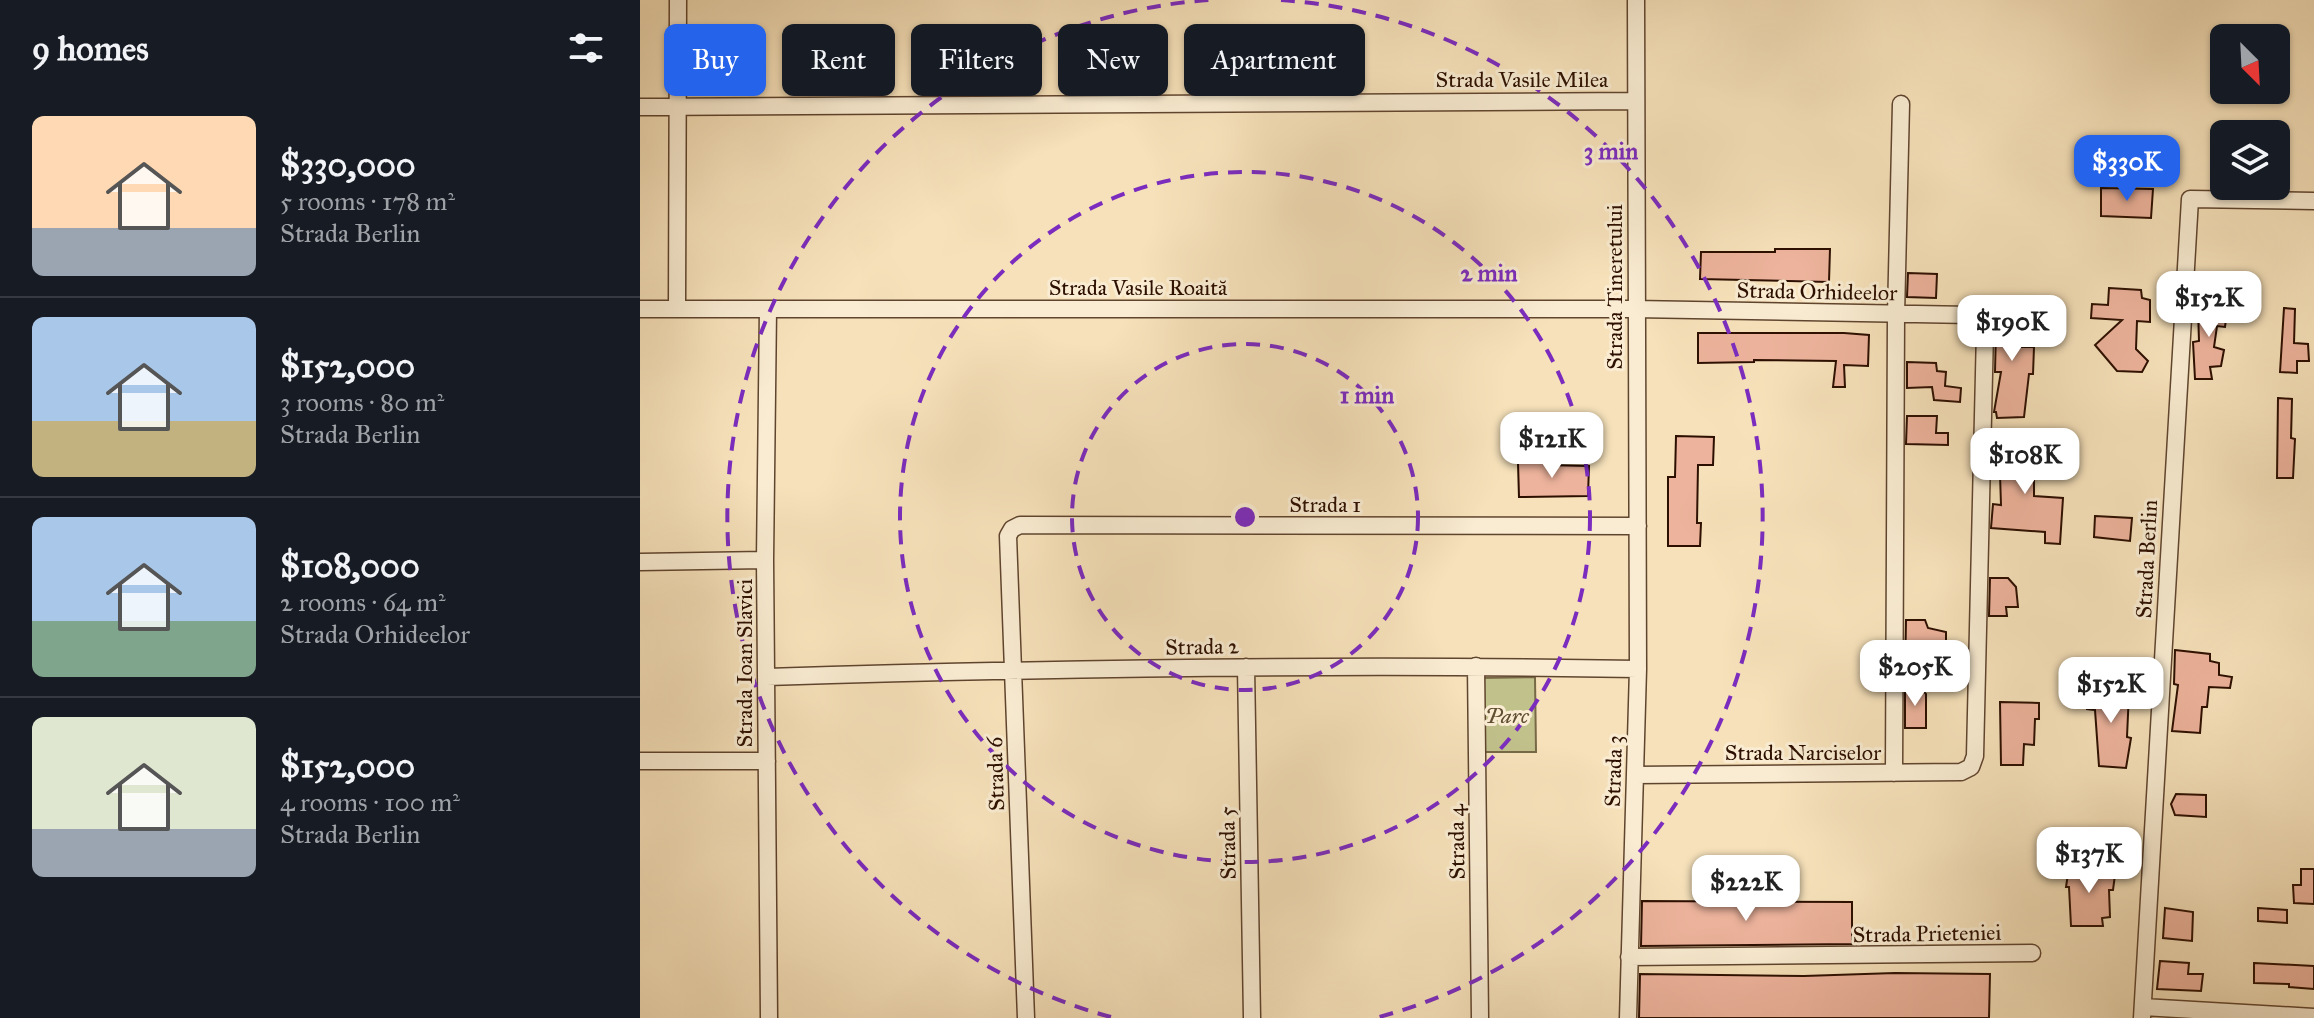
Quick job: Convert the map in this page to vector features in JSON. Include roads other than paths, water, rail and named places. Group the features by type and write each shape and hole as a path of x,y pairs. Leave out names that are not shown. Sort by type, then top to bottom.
{"street":[{"path":"677,308 678,0"},
{"name":"Strada Tineretului","path":"1636,0 1638,526"},
{"name":"Strada Vasile Milea","path":"640,107 1636,101"},
{"path":"1894,773 1896,315 1901,104"},
{"name":"Strada Berlin","path":"2142,1013 2190,199 2314,201"},
{"name":"Strada Vasile Roaită","path":"640,309 1635,309"},
{"name":"Strada Ioan Slavici","path":"768,309 765,560 769,1018"},
{"name":"Strada Orhideelor","path":"1635,309 1971,315 1980,318 1985,331 1975,756 1971,767"},
{"name":"Strada 1","path":"1012,529 1020,525 1638,526"},
{"name":"Strada 3","path":"1628,1018 1638,669 1638,526"},
{"name":"Strada 6","path":"1012,529 1008,536 1026,1018"},
{"path":"640,562 765,560"},
{"name":"Strada 4","path":"1476,666 1480,1018"},
{"name":"Strada 2","path":"767,677 1246,667 1638,669"},
{"name":"Strada 5","path":"1246,667 1252,1018"},
{"path":"640,761 767,761"},
{"name":"Strada Narciselor","path":"1635,775 1961,772 1971,767"},
{"name":"Strada Prieteniei","path":"1629,957 2032,953"},
{"path":"2142,1013 2314,1017"}],"park label":[{"name":"Parc","path":"1507,715"}]}
